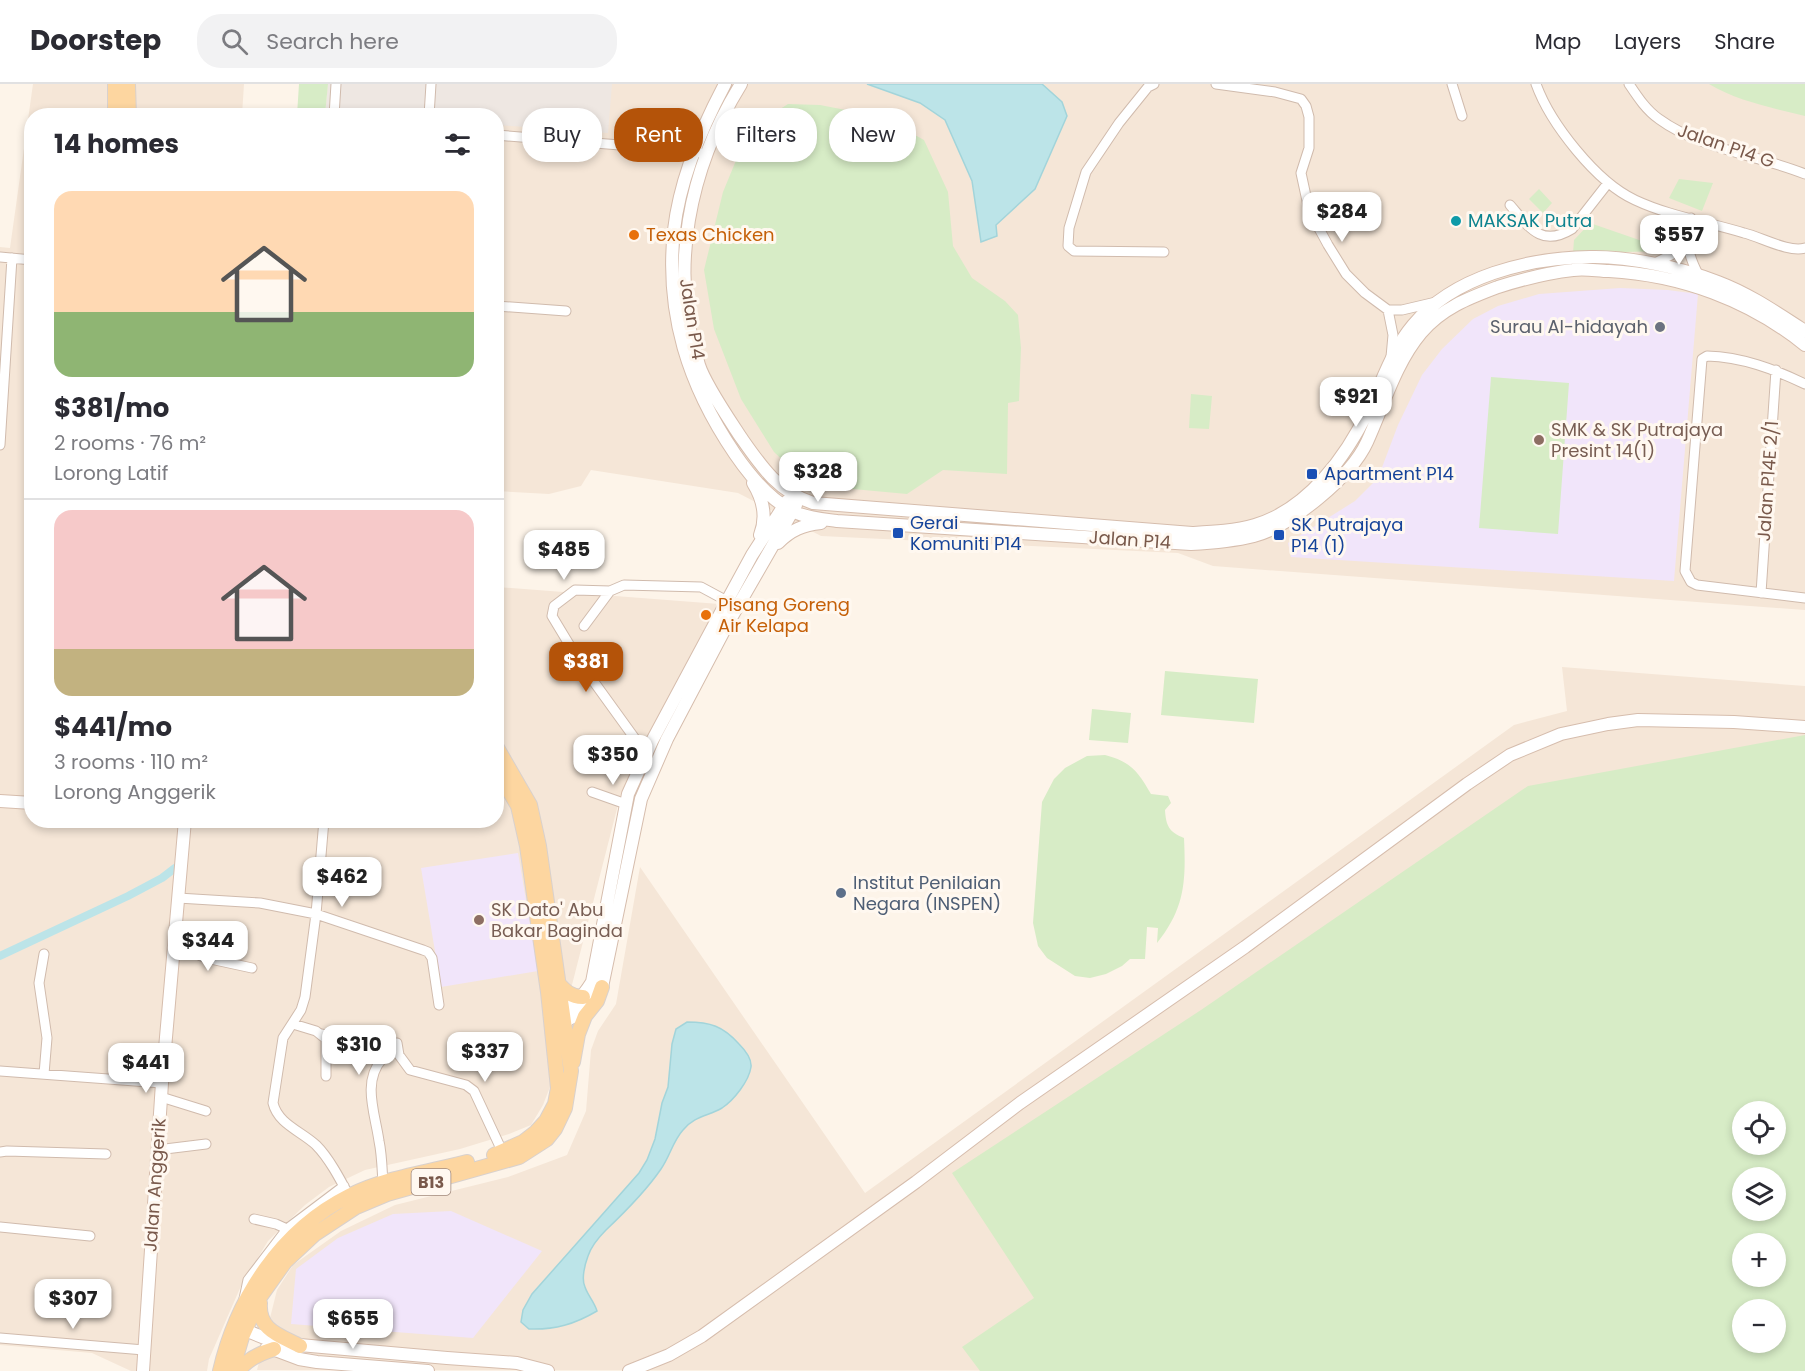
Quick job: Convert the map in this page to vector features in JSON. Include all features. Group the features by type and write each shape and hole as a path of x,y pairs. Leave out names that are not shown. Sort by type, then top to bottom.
{"main road":[{"path":"115,84 115,108"},
{"path":"128,84 129,108"},
{"name":"Jalan P14","path":"703,145 725,84"},
{"name":"Jalan P14","path":"703,148 741,84"},
{"name":"Jalan P14","path":"693,162 687,170 674,229 672,260 679,333 691,375 718,429 760,488 792,502 1192,533 1217,532 1254,525 1275,517 1299,500 1333,469 1353,440 1391,357 1413,325 1438,301 1455,290 1482,278 1551,260 1592,257 1653,264 1699,276 1719,282 1761,302 1805,331"},
{"name":"Jalan P14","path":"698,162 686,232 684,260 685,298 699,368 731,423 771,477 792,502 810,517 837,521 1191,544 1220,542 1256,535 1280,525 1312,503 1343,476 1365,445 1408,350 1434,319 1464,299 1525,278 1575,269 1639,273 1694,285 1751,309 1805,345"},
{"path":"557,1018 583,998 592,982 626,804 646,754 752,555 764,523 757,490 739,460"},
{"path":"752,555 792,502"},
{"path":"571,1071 581,1025 597,1001 602,987 640,799 668,739 792,502"},
{"path":"766,555 788,534 803,526 837,521"},
{"path":"629,1371 669,1355 702,1336 916,1182 1020,1103 1245,947 1510,755 1561,734 1638,720 1734,722 1805,727"},
{"name":"B13","path":"232,1371 241,1332 241,1310 251,1290 288,1240 346,1191 383,1184 503,1153 524,1142 536,1132 546,1121 555,1104 558,1088 557,1018 539,846 530,805 504,760"},
{"name":"B13","path":"504,782 518,806 523,823 553,987"},
{"path":"0,801 24,802"},
{"name":"Jalan Anggerik","path":"143,1371 162,1083 184,828"},
{"path":"553,987 583,998"},
{"path":"557,1018 588,1006 602,987"},
{"name":"B13","path":"220,1371 224,1355 285,1262 324,1227 356,1207 387,1194 519,1157 547,1139 555,1129 565,1108 571,1071 557,1018"},
{"path":"260,1298 259,1313 263,1324 300,1346"},
{"path":"241,1332 277,1343 447,1365 517,1363 548,1371"},
{"path":"241,1332 299,1359 428,1371"},
{"path":"238,1371 254,1357 274,1349"}],"street":[{"path":"334,108 336,84"},
{"path":"430,108 431,84"},
{"path":"1154,84 1148,87 1119,123 1086,172 1070,228 1068,246 1074,251 1164,252"},
{"path":"1216,84 1275,92 1301,99 1309,117 1309,148 1301,173 1309,210 1346,274 1365,293 1388,310 1402,310 1438,301"},
{"path":"1452,84 1462,116"},
{"path":"1536,84 1540,96 1557,125 1608,183 1634,200 1671,213 1759,237 1791,249 1805,248"},
{"name":"Jalan P14 G","path":"1629,84 1644,106 1673,128 1713,145 1805,174"},
{"path":"504,136 614,145"},
{"path":"1510,205 1535,233 1550,237 1572,229 1608,183"},
{"path":"1691,218 1686,241 1690,258 1699,276"},
{"path":"1653,264 1671,255 1686,241"},
{"path":"0,257 24,259"},
{"path":"0,445 12,258"},
{"path":"504,307 566,311"},
{"path":"1388,310 1393,335 1391,357"},
{"path":"1805,384 1776,370 1743,360 1715,356 1702,359 1685,571 1691,582 1696,585 1805,598"},
{"name":"Jalan P14E 2/1","path":"1761,593 1776,370"},
{"path":"646,754 581,664 552,616 554,606 575,590 610,591 624,585 692,586 710,591 727,601"},
{"path":"584,627 610,591"},
{"path":"592,792 626,804"},
{"path":"241,1310 248,1280 287,1229 346,1191 316,1145 280,1117 273,1103 283,1038 301,1010 305,997 316,914 323,828"},
{"path":"178,898 260,903 316,914 428,952 432,958 439,1005"},
{"path":"175,945 206,958 252,968"},
{"path":"44,954 39,983 47,1038 44,1074"},
{"path":"293,1024 365,1051"},
{"path":"322,1034 327,1043 326,1077"},
{"path":"398,1043 399,1055 410,1070 466,1085 474,1091 503,1153"},
{"path":"382,1059 375,1068 371,1082 380,1143 383,1184"},
{"path":"0,1071 162,1083"},
{"path":"161,1097 206,1111"},
{"path":"157,1150 206,1144"},
{"path":"0,1152 106,1154"},
{"path":"254,1219 287,1229"},
{"path":"0,1227 90,1236"},
{"path":"0,1338 144,1350"}],"shaded area":[{"path":"33,84 244,84 242,108 30,108"},
{"path":"328,84 1805,84 1805,610 1213,566 1178,553 821,536 738,493 591,470 581,486 549,494 504,491 504,108 326,108"},
{"path":"328,84 612,84 608,133 602,133 602,108 522,108 522,127 504,126 504,108 326,108"},
{"path":"24,148 24,828 504,828 504,588 719,604 637,759 620,797 550,1071 550,1087 531,1125 460,1149 365,1170 329,1187 305,1205 268,1241 241,1286 209,1359 207,1371 131,1371 92,1353 0,1345 0,247 10,248"},
{"name":"SMK & SK Putrajaya Presint 14(1)","path":"1620,288 1698,294 1674,581 1291,557 1288,543 1355,501 1378,478 1398,425 1422,375 1442,349 1473,319 1498,306 1539,294"},
{"path":"1562,667 1805,686 1805,1371 257,1370 277,1290 293,1265 341,1231 395,1205 508,1177 567,1155 586,1111 591,1050 598,1031 616,1004 640,867 865,1193 1514,725 1567,711"},
{"name":"SK Dato' Abu Bakar Baginda","path":"518,853 538,971 441,987 421,868"},
{"path":"451,1211 542,1251 473,1338 291,1324 296,1269 338,1238 393,1214"}],"green space":[{"path":"299,84 328,84 326,108 297,108"},
{"path":"1709,84 1805,84 1805,116 1743,99"},
{"path":"788,104 836,108 829,108 829,162 916,162 916,136 924,140 948,192 953,246 972,278 1005,301 1018,315 1021,348 1019,401 1008,403 1007,474 943,470 907,494 809,485 774,452 741,399 714,329 704,270 723,192 735,162 817,162 817,108 782,108"},
{"path":"1679,179 1713,183 1702,211 1669,198"},
{"path":"1539,189 1552,203 1543,213 1529,199"},
{"path":"1590,223 1671,251 1573,253 1574,240"},
{"path":"1491,377 1569,383 1558,534 1479,528"},
{"path":"1191,394 1212,396 1209,429 1189,428"},
{"path":"1165,671 1258,679 1254,723 1161,715"},
{"path":"1092,709 1131,713 1128,743 1089,740"},
{"path":"1805,735 1805,1371 980,1371 962,1347 1034,1298 952,1173 1201,1010 1528,786"},
{"path":"1105,755 1122,761 1133,769 1151,794 1168,796 1171,803 1165,810 1166,820 1172,831 1184,838 1185,868 1178,906 1157,943 1158,928 1147,927 1145,959 1130,959 1106,974 1090,978 1075,976 1047,958 1038,946 1033,923 1042,802 1054,779 1065,768 1087,756"}],"water":[{"path":"867,84 1042,84 1062,102 1067,116 1035,189 996,225 997,236 981,242 972,181 945,120 920,103"},
{"path":"687,1022 716,1026 733,1038 750,1060 751,1067 747,1078 727,1105 687,1125 655,1177 593,1246 586,1263 583,1280 597,1311 564,1325 529,1329 521,1322 523,1310 532,1294 639,1173 647,1160 655,1139 662,1103 668,1087 672,1044 676,1029"}],"waterway":[{"path":"0,956 128,896 162,878 175,868"}],"place":[{"name":"MAKSAK Putra","path":"1456,221"},
{"name":"Texas Chicken","path":"634,235"},
{"name":"Surau Al-hidayah","path":"1660,327"},
{"name":"SMK & SK Putrajaya Presint 14(1)","path":"1539,440"},
{"name":"Apartment P14","path":"1312,474"},
{"name":"Gerai Komuniti P14","path":"898,533"},
{"name":"SK Putrajaya P14 (1)","path":"1279,535"},
{"name":"Pisang Goreng Air Kelapa","path":"706,615"},
{"name":"Institut Penilaian Negara (INSPEN)","path":"841,893"},
{"name":"SK Dato' Abu Bakar Baginda","path":"479,920"}]}
